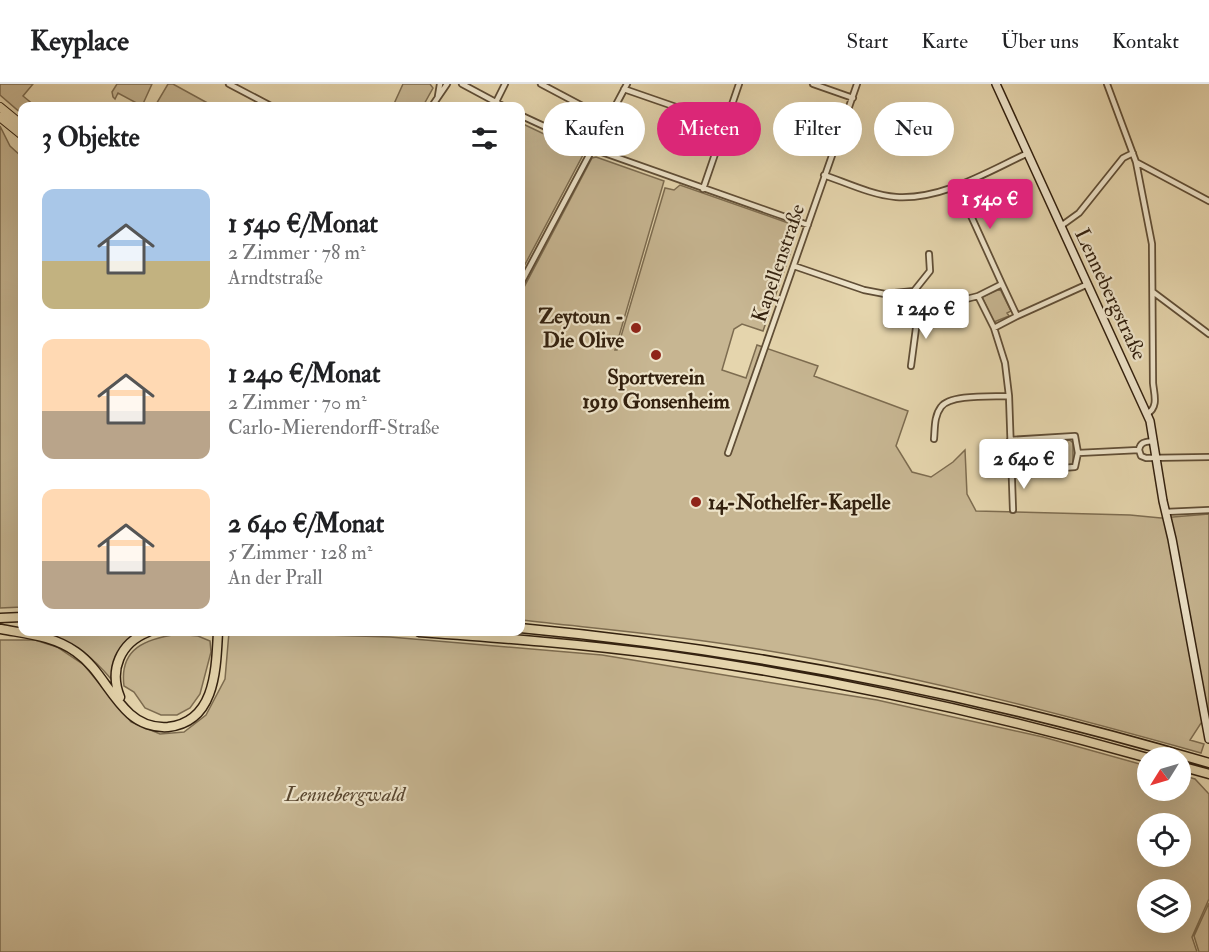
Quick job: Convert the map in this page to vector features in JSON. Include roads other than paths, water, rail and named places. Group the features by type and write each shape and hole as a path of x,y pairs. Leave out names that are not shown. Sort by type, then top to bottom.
{"highway":[{"path":"0,618 18,617"},
{"path":"1,629 18,628"},
{"path":"1,629 18,632"},
{"path":"525,629 662,644 863,677 1053,718 1208,763"},
{"path":"41,636 75,651 97,671 129,713 144,723 165,727 187,721 206,702 211,690 218,636"},
{"path":"129,713 117,691 115,670 120,656 138,636"},
{"path":"469,636 583,645 753,669 862,688 1050,730 1137,755"},
{"path":"1191,769 1209,774"}],"main road":[{"name":"Lennebergstraße","path":"996,84 1147,414 1154,441 1209,739"},
{"path":"0,107 18,122"},
{"path":"0,117 18,132"}],"street":[{"path":"229,84 263,102"},
{"path":"437,99 441,84"},
{"path":"435,102 447,84"},
{"path":"462,84 496,102 506,84"},
{"path":"541,84 575,102"},
{"path":"733,102 739,84"},
{"path":"813,84 853,98"},
{"name":"Kapellenstraße","path":"728,453 857,84"},
{"path":"1107,84 1136,162 1152,244 1155,405 1153,410 1147,414"},
{"path":"616,102 625,86 667,102"},
{"path":"525,118 543,126"},
{"path":"825,175 871,192 896,197 924,196 957,185 1028,153"},
{"path":"1061,226 1079,213 1123,158 1133,153"},
{"path":"525,276 589,156"},
{"path":"612,156 808,225"},
{"path":"703,189 714,156"},
{"path":"1136,162 1209,201"},
{"path":"957,185 1017,316"},
{"path":"794,266 864,290 885,294 914,291 930,271 929,254"},
{"path":"924,310 978,296 1002,284"},
{"path":"994,328 1088,284"},
{"path":"914,291 924,310"},
{"path":"1153,292 1209,334"},
{"path":"978,296 994,328 1005,363 1009,396 1013,510"},
{"path":"911,366 916,328 924,310"},
{"path":"934,439 936,417 941,406 947,401 1009,396"},
{"path":"1010,440 1075,436 1078,453 1076,467 1011,471"},
{"path":"1139,450 1142,443 1154,441"},
{"path":"1078,453 1139,450"},
{"path":"1139,450 1143,457 1209,457"},
{"path":"1166,512 1209,510"}],"place":[{"name":"Zeytoun - Die Olive","path":"636,328"},
{"name":"Sportverein 1919 Gonsenheim","path":"656,355"},
{"name":"14-Nothelfer-Kapelle","path":"696,502"}],"park label":[{"name":"Lennebergwald","path":"345,794"}]}
